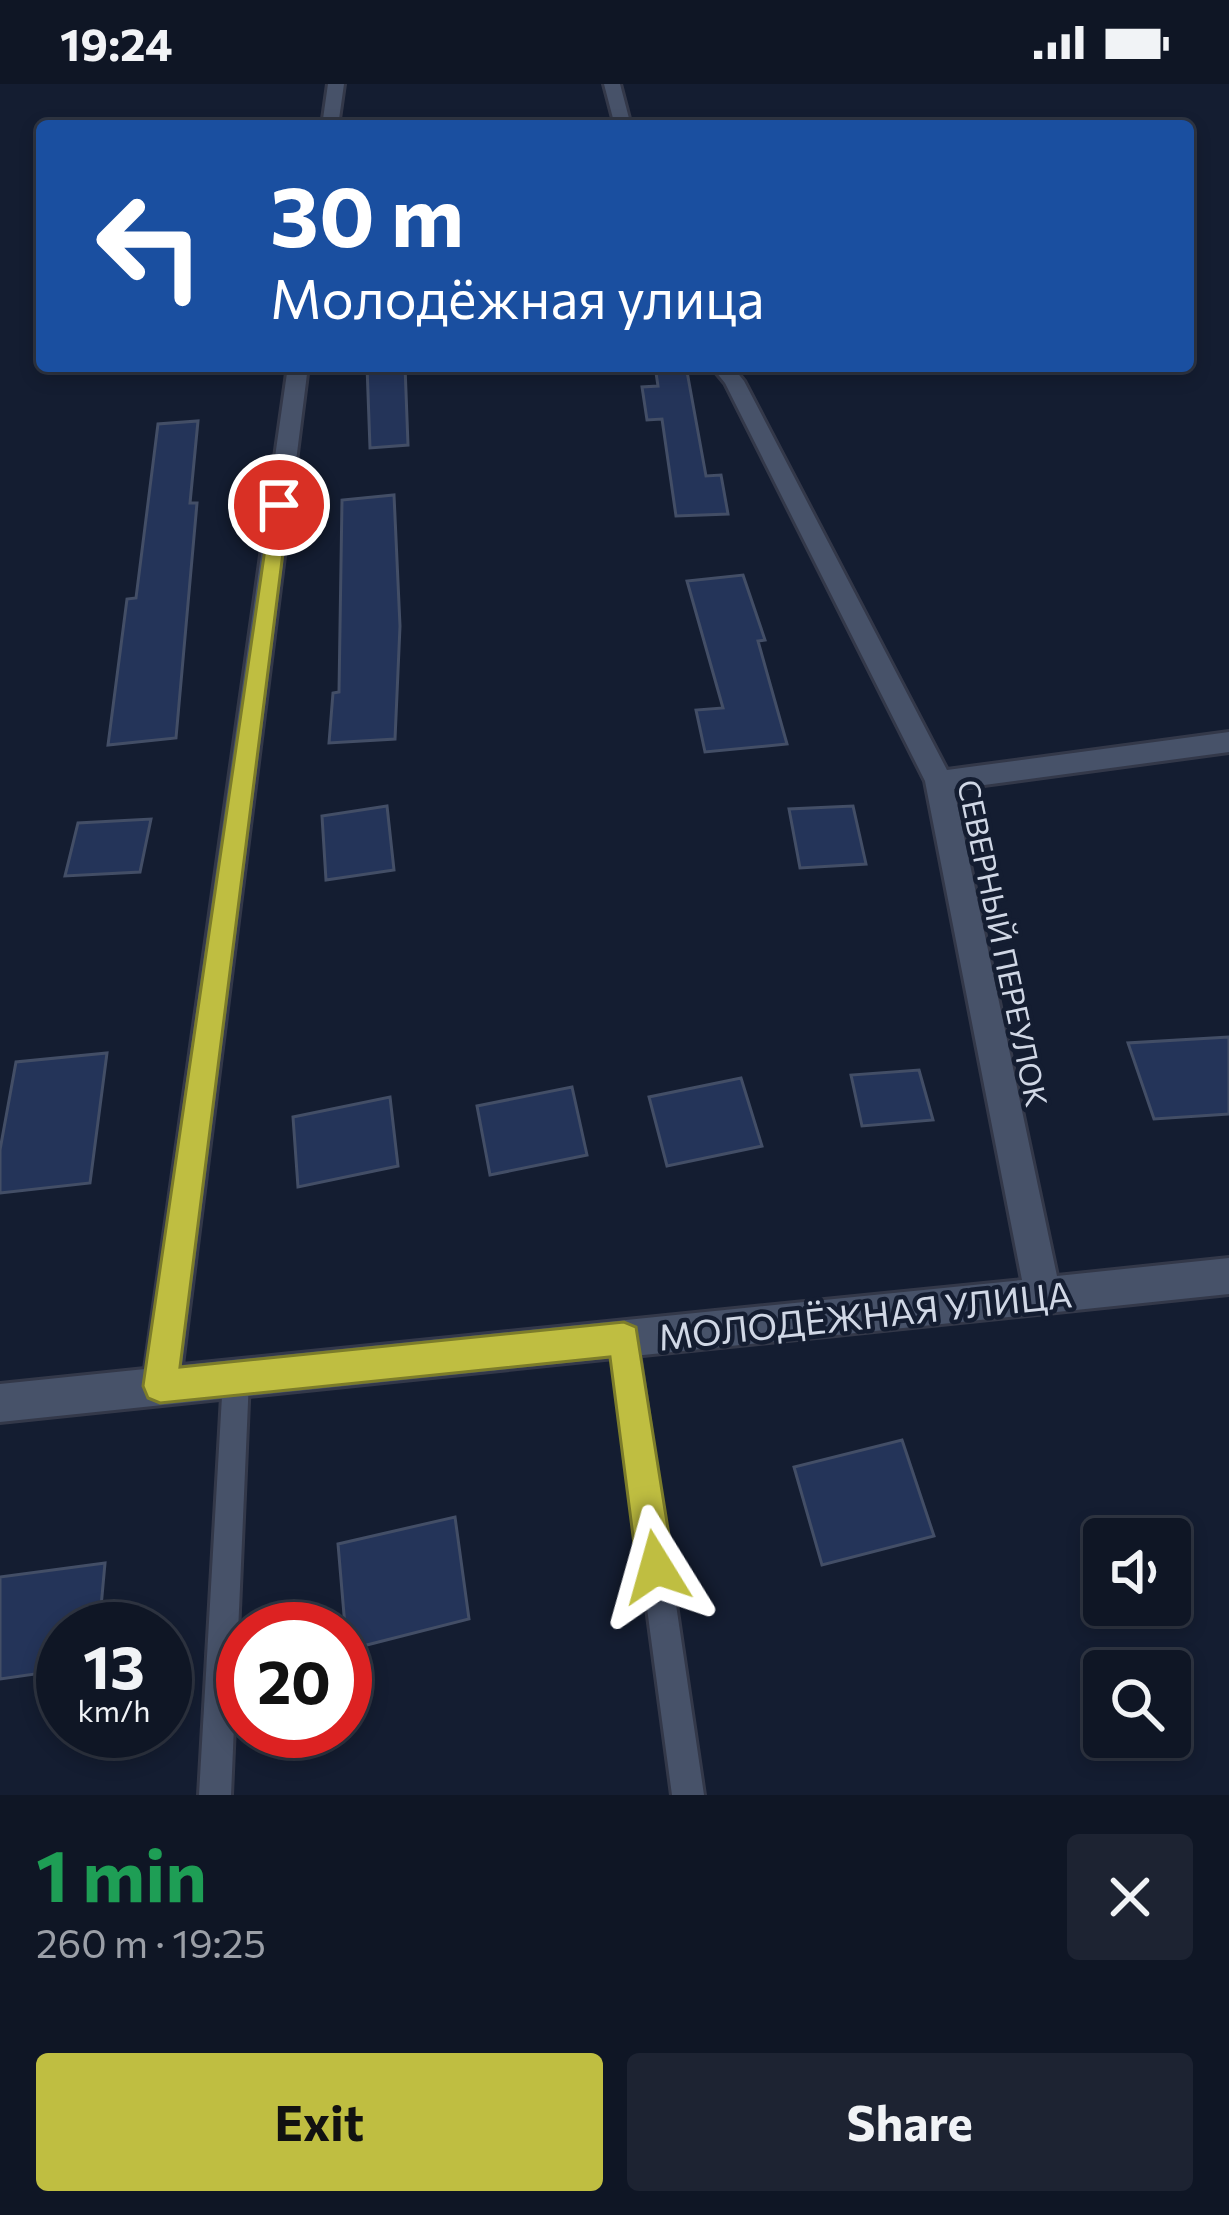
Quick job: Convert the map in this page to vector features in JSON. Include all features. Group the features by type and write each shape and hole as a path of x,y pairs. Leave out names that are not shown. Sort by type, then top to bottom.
{"street":[{"path":"331,120 336,84"},
{"path":"612,84 621,120"},
{"path":"160,1386 297,372"},
{"name":"СЕВЕРНЫЙ ПЕРЕУЛОК","path":"724,372 939,781 1043,1295"},
{"path":"939,781 1229,742"},
{"name":"МОЛОДЁЖНАЯ УЛИЦА","path":"0,1403 1229,1276"}],"lane":[{"path":"624,1339 688,1795"},
{"path":"215,1795 236,1379"}],"building":[{"path":"367,372 405,372 408,445 370,448"},
{"path":"656,372 687,372 706,476 721,475 728,514 676,516 662,419 647,420 642,387 658,386"},
{"path":"198,421 190,503 197,503 176,738 108,745 127,599 136,598 158,424"},
{"path":"394,495 400,626 395,739 329,743 333,693 339,692 342,500"},
{"path":"743,575 765,640 758,641 787,744 705,752 696,710 723,708 687,581"},
{"path":"387,806 394,870 326,880 322,816"},
{"path":"853,806 866,864 800,868 789,809"},
{"path":"151,819 140,872 65,876 78,823"},
{"path":"1229,1037 1229,1114 1154,1119 1128,1043"},
{"path":"107,1053 90,1183 0,1193 0,1150 16,1062"},
{"path":"919,1070 933,1120 862,1126 851,1075"},
{"path":"741,1078 762,1146 667,1166 649,1097"},
{"path":"572,1087 587,1155 490,1175 477,1106"},
{"path":"390,1097 398,1166 298,1187 293,1117"},
{"path":"902,1440 934,1536 822,1565 794,1467"},
{"path":"455,1517 469,1619 372,1644 372,1602 343,1602 338,1544"},
{"path":"105,1563 101,1602 36,1602 36,1674 0,1679 0,1577"}],"route":[{"path":"279,505 160,1386 624,1339 656,1567"}]}
